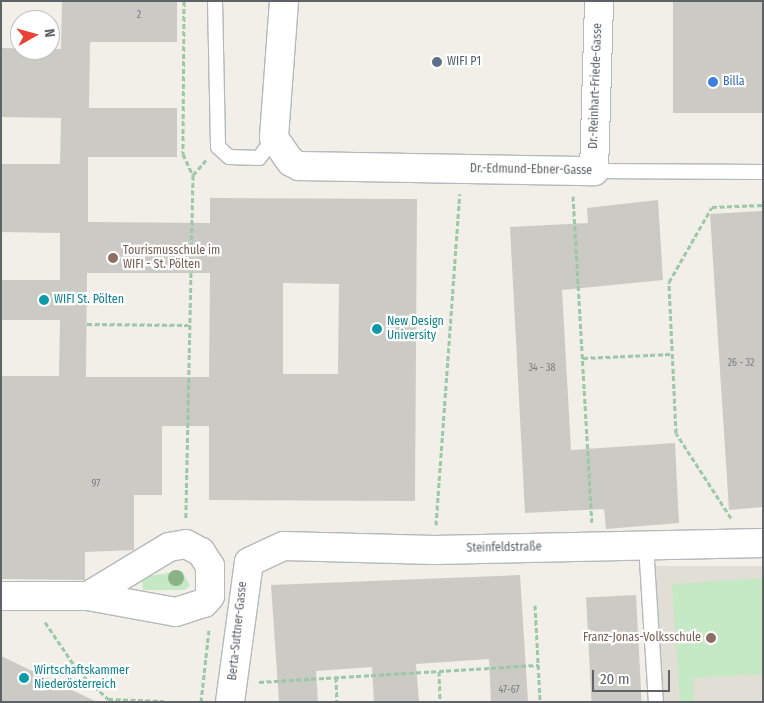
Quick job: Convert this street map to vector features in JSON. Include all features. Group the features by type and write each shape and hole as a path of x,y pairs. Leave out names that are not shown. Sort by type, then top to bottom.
{"street":[{"path":"274,138 284,1"},
{"name":"Dr.-Reinhart-Friede-Gasse","path":"583,171 599,1"},
{"name":"Dr.-Edmund-Ebner-Gasse","path":"274,138 283,155 299,166 583,171"},
{"name":"Steinfeldstraße","path":"249,562 284,546 434,550 763,543"},
{"path":"14,596 88,596 176,612 204,603 210,596 210,566 201,552 186,544 160,550 88,596"},
{"name":"Berta-Suttner-Gasse","path":"231,693 249,562"}],"lane":[{"path":"215,1 218,146 229,157 259,158 274,138"},
{"name":"Dr.-Edmund-Ebner-Gasse","path":"583,171 763,172"},
{"path":"646,545 656,702"}],"path":[{"path":"184,1 184,154 193,175 188,325 186,544"},
{"path":"434,550 461,168"},
{"path":"583,171 582,358 593,546"},
{"path":"740,519 732,520 676,432 669,282 712,207 763,204"},
{"path":"87,324 188,325"},
{"path":"582,358 672,354"},
{"path":"14,596 78,671 108,699 164,701"},
{"path":"535,605 540,702"},
{"path":"201,702 209,624"},
{"path":"231,693 336,677 538,665"},
{"path":"439,671 440,702"},
{"path":"336,677 337,702"}],"shaded area":[{"name":"Franz-Jonas-Volksschule","path":"656,566 763,566 763,702 656,702"}],"green space":[{"path":"182,571 190,585 185,590 143,590 142,581 148,576"},
{"name":"Franz-Jonas-Volksschule","path":"763,578 763,674 693,678 694,702 680,702 672,584"}],"building":[{"path":"62,1 177,1 177,42 90,42 89,108 177,108 177,157 88,157 88,222 210,223 210,198 417,199 415,501 209,500 209,426 162,426 162,495 134,495 134,550 85,552 85,580 1,579 1,376 59,376 60,320 1,320 1,280 60,280 60,233 1,232 1,164 60,164 61,118 1,117 1,48 10,48 10,60 60,60","holes":["87,273 210,273 209,377 86,377","283,283 339,284 338,374 283,374"]},
{"name":"Billa","path":"673,1 763,1 763,113 673,113"},
{"path":"658,200 663,280 562,290 571,450 675,443 679,523 606,529 604,509 525,513 510,227 588,223 587,208"},
{"path":"762,211 763,507 729,510 710,214"},
{"path":"520,575 528,702 491,702 489,659 416,664 419,702 374,702 372,667 316,671 318,702 279,702 271,585"},
{"path":"636,595 642,702 592,702 586,598"},
{"name":"Wirtschaftskammer Niederösterreich","path":"1,656 97,702 1,702"}],"place":[{"name":"WIFI P1","path":"437,62"},
{"name":"Billa","path":"713,82"},
{"name":"Tourismusschule im WIFI - St. Pölten","path":"113,258"},
{"name":"WIFI St. Pölten","path":"44,300"},
{"name":"New Design University","path":"377,329"},
{"name":"Franz-Jonas-Volksschule","path":"711,638"},
{"name":"Wirtschaftskammer Niederösterreich","path":"24,678"}]}
